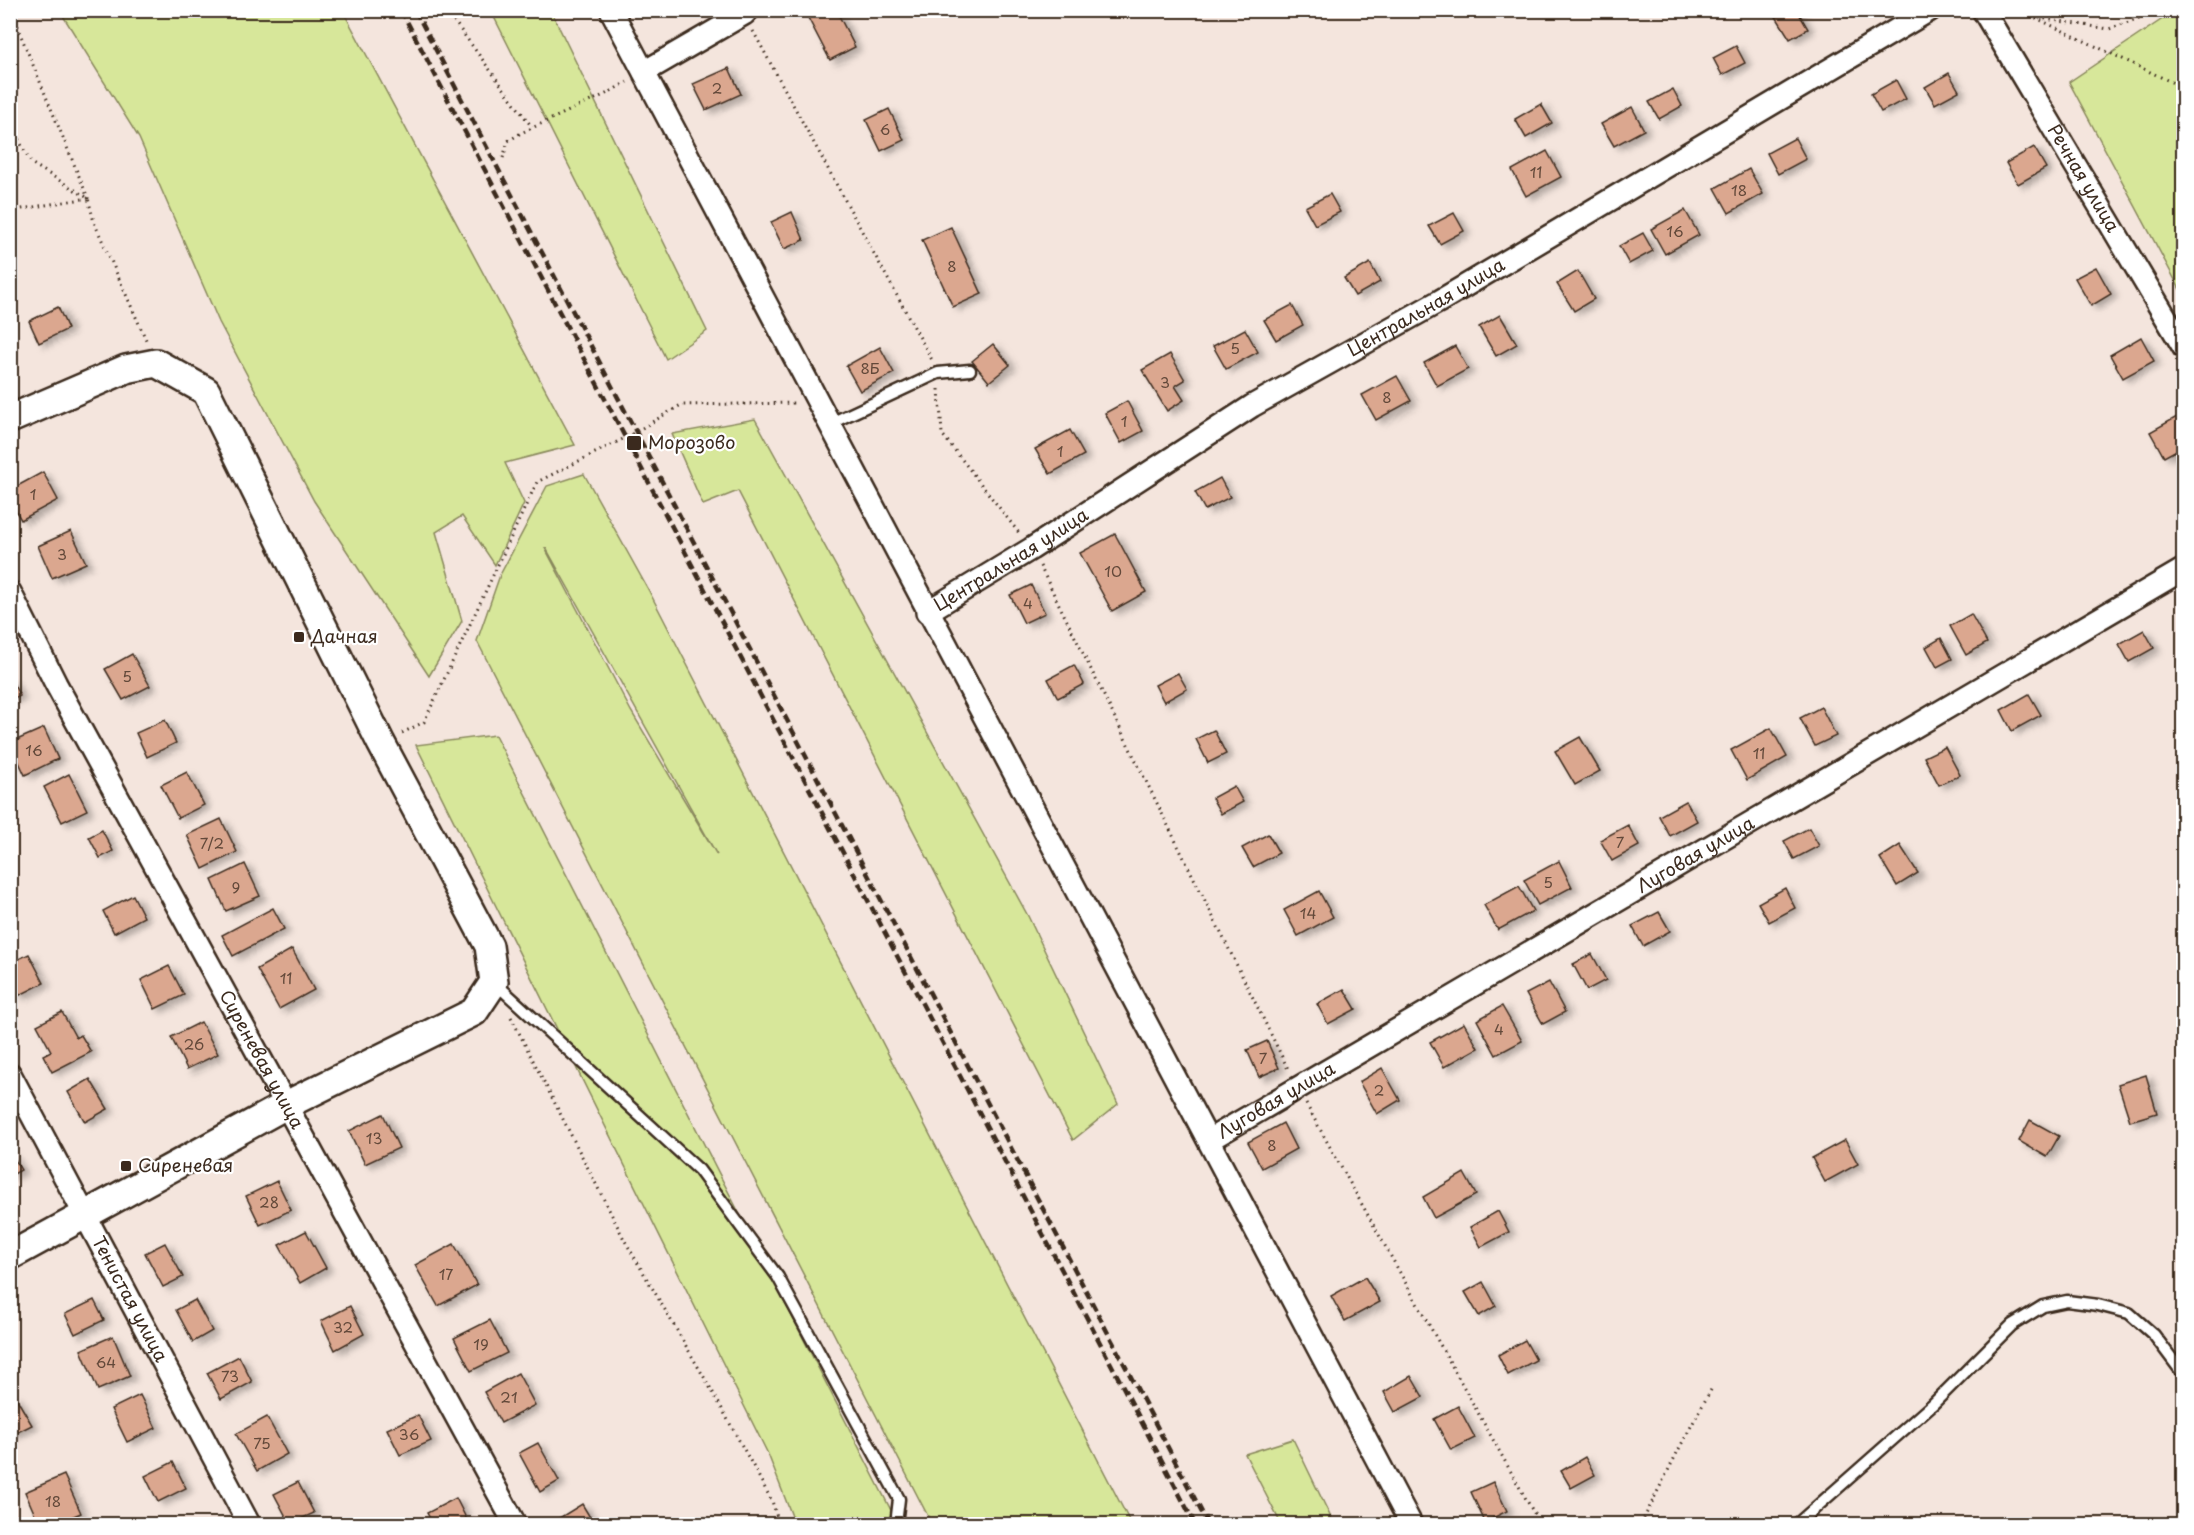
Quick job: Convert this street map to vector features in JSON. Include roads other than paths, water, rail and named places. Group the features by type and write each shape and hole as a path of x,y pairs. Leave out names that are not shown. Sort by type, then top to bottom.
{"street":[{"path":"611,10 927,612 1411,1524"},
{"name":"Центральная улица","path":"927,612 1031,549 1252,406 1438,302 1930,10"},
{"name":"Речная улица","path":"1983,10 2184,348"},
{"path":"644,72 746,12"},
{"path":"10,419 126,369 156,363 206,391 381,743 489,946 494,982 474,1012 286,1105 10,1256"},
{"name":"Луговая улица","path":"1209,1140 2184,569"},
{"name":"Сиреневая улица","path":"10,592 56,684 515,1524"},
{"name":"Тенистая улица","path":"10,1074 249,1524"}],"lane":[{"path":"829,424 938,373 970,370"},
{"path":"494,982 699,1170 778,1277 899,1499 896,1524"},
{"path":"1797,1524 1933,1404 2012,1325 2043,1306 2067,1301 2098,1305 2129,1313 2154,1335 2184,1375"}],"railway":[{"path":"401,10 1195,1524"},
{"path":"415,10 1208,1524"}],"place":[{"name":"Морозово","path":"634,443"},
{"name":"Дачная","path":"299,637"},
{"name":"Сиреневая","path":"126,1166"}]}
